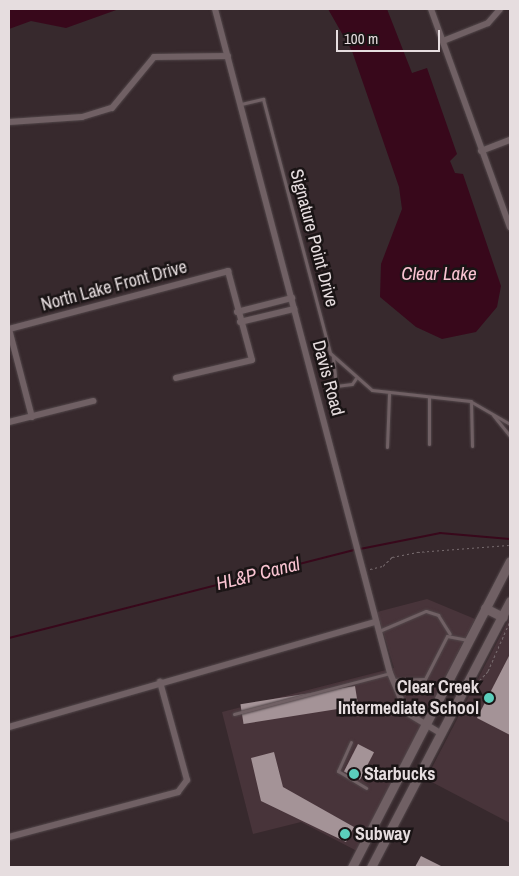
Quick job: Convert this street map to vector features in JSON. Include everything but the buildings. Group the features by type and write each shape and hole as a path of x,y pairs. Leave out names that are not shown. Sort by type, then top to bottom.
{"main road":[{"path":"352,867 394,789 510,561"},
{"path":"371,867 388,830 506,619 510,602"},
{"path":"485,608 506,619"},
{"path":"394,789 407,796"},
{"path":"376,821 388,830"}],"street":[{"name":"Davis Road","path":"215,9 292,298 351,531 365,570 376,622 392,677 407,713 442,734"},
{"path":"431,9 510,227"},
{"path":"443,40 488,23 500,9"},
{"path":"9,122 82,117 112,108 154,57 228,56"},
{"path":"482,151 510,140"},
{"name":"North Lake Front Drive","path":"9,329 226,272 237,312"},
{"path":"176,378 252,360 237,312 292,298"},
{"path":"240,322 294,309"},
{"path":"9,329 32,417"},
{"path":"9,422 93,401"},
{"path":"9,727 116,699 160,682 376,622"},
{"path":"9,837 178,792 187,780 160,682"}],"lane":[{"name":"Signature Point Drive","path":"241,105 263,99 334,357 336,386 356,378"},
{"path":"334,357 356,378 388,394 471,401 510,424"},
{"path":"387,447 388,394"},
{"path":"429,396 429,444"},
{"path":"471,401 472,446"},
{"path":"493,415 510,436"},
{"path":"379,631 426,611 438,615 450,634 469,640"},
{"path":"234,714 392,677 425,679 450,634"},
{"path":"351,742 338,771 366,788"}],"path":[{"path":"365,570 383,566 392,557 417,552 509,545"},
{"path":"474,686 488,671 506,619"}],"shaded area":[{"path":"427,599 475,619 357,851 301,822 253,834 222,712 394,668 377,612"},
{"name":"Clear Creek Intermediate School","path":"510,617 510,823 426,779"}],"water":[{"path":"9,9 119,9 66,28 31,21 9,29"},
{"name":"Clear Lake","path":"328,9 387,9 412,73 427,68 457,154 450,161 455,173 463,174 501,286 497,307 476,332 442,339 416,327 380,297 381,264 402,209 399,187 352,51"}],"waterway":[{"name":"HL&P Canal","path":"360,549 440,533 510,539"},
{"name":"HL&P Canal","path":"9,638 355,550"}],"place":[{"name":"Clear Creek Intermediate School","path":"489,698"},
{"name":"Starbucks","path":"354,774"},
{"name":"Subway","path":"345,834"}]}
